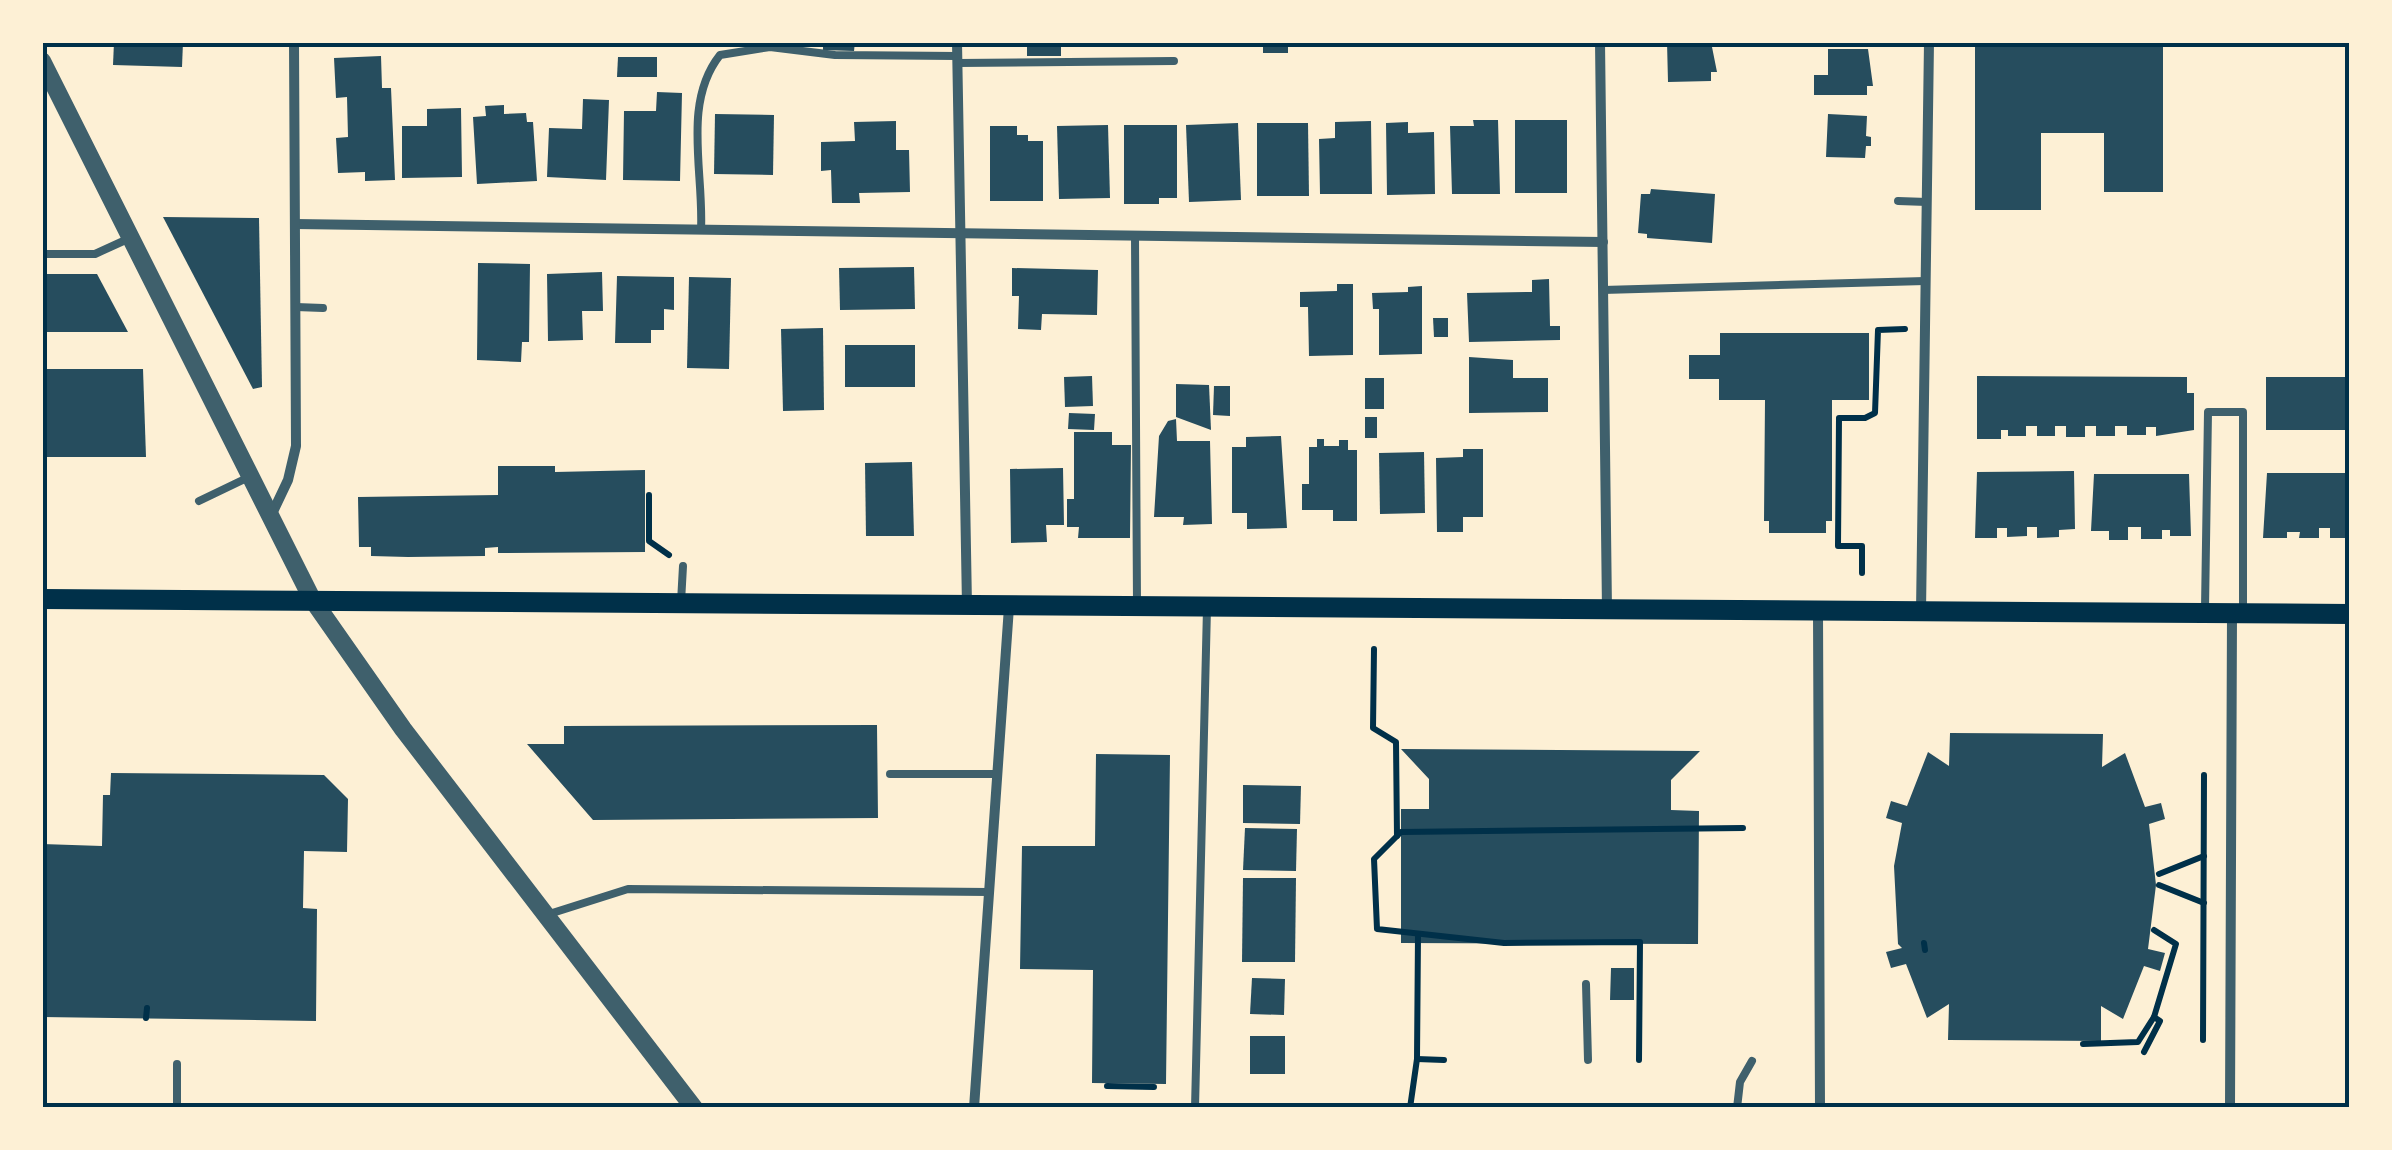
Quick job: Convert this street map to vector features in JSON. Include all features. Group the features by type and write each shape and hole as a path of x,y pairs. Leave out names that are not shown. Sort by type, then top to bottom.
{"main road":[{"path":"42,599 2350,614"}],"street":[{"path":"270,519 288,480 296,446 294,42"},
{"path":"957,42 967,607"},
{"path":"1600,42 1607,611"},
{"path":"1921,613 1928,42"},
{"path":"42,61 312,599 402,728 694,1108"},
{"path":"296,224 1602,242"},
{"path":"974,1108 1009,607"},
{"path":"1818,612 1820,1108"},
{"path":"2230,1108 2237,614"}],"lane":[{"path":"700,230 698,120 703,76 720,54 770,47 834,55 958,60 1174,61"},
{"path":"1898,201 1926,202"},
{"path":"1135,236 1136,608"},
{"path":"42,254 95,254 130,238"},
{"path":"1603,290 1925,281"},
{"path":"296,307 323,308"},
{"path":"2205,614 2208,412 2244,412 2237,614"},
{"path":"199,500 249,478"},
{"path":"681,602 682,566"},
{"path":"1195,1108 1207,608"},
{"path":"890,774 997,774"},
{"path":"546,915 628,889 989,892"},
{"path":"1586,984 1588,1060"},
{"path":"1738,1108 1740,1082 1752,1061"},
{"path":"177,1064 177,1108"}],"path":[{"path":"1862,573 1862,546 1838,546 1839,418 1865,418 1875,413 1878,330 1905,329"},
{"path":"649,494 649,541 669,554 671,566"},
{"path":"1374,649 1373,728 1396,742 1397,837"},
{"path":"2203,1040 2204,775"},
{"path":"1639,1060 1640,942 1525,947 1377,929 1374,859 1400,832 1743,828"},
{"path":"2159,874 2204,856"},
{"path":"2159,885 2204,903"},
{"path":"2082,1045 2138,1042 2154,1017 2176,944 2154,930"},
{"path":"1410,1108 1417,1059 1418,935"},
{"path":"146,1018 147,1008"},
{"path":"2144,1052 2160,1020 2154,1017"},
{"path":"1417,1059 1444,1060"},
{"path":"1108,1086 1154,1086"}],"building":[{"path":"114,42 183,42 182,67 113,65"},
{"path":"823,42 855,42 854,51 823,50"},
{"path":"1027,42 1061,42 1061,56 1027,56"},
{"path":"1263,42 1288,42 1288,53 1263,53"},
{"path":"1667,42 1730,42 1730,47 1712,47 1717,72 1711,72 1711,81 1668,82"},
{"path":"1975,42 2163,42 2163,192 2104,192 2104,133 2041,133 2041,210 1975,210"},
{"path":"1828,49 1868,49 1873,86 1867,86 1867,95 1814,95 1814,75 1828,75"},
{"path":"381,56 382,88 391,88 395,180 365,181 365,172 338,173 336,138 348,137 347,97 336,98 334,58"},
{"path":"618,57 657,57 657,77 617,77"},
{"path":"657,92 682,93 680,181 623,180 624,111 656,111"},
{"path":"583,99 609,100 606,180 547,177 549,128 582,129"},
{"path":"504,105 504,114 526,113 527,122 533,122 537,181 477,184 473,117 486,116 485,106"},
{"path":"461,108 462,177 402,178 402,126 427,126 427,109"},
{"path":"715,114 774,115 773,175 714,174"},
{"path":"1828,114 1867,116 1866,136 1871,137 1871,146 1866,146 1865,158 1826,157"},
{"path":"1473,120 1498,120 1500,194 1452,194 1450,126 1474,126"},
{"path":"1515,120 1567,120 1567,193 1515,193"},
{"path":"896,121 896,150 909,150 910,192 859,193 860,203 832,203 831,170 821,171 821,142 855,141 854,122"},
{"path":"1371,121 1372,194 1320,194 1319,139 1335,138 1335,122"},
{"path":"1408,122 1408,133 1434,132 1435,194 1387,195 1386,123"},
{"path":"1238,123 1241,200 1189,202 1186,125"},
{"path":"1257,123 1308,123 1309,196 1257,196"},
{"path":"1108,125 1110,198 1059,199 1057,126"},
{"path":"1124,125 1177,125 1177,198 1159,198 1159,204 1124,204"},
{"path":"990,126 1017,126 1017,135 1028,135 1028,141 1043,141 1043,201 990,201"},
{"path":"1651,189 1715,194 1712,243 1647,238 1647,234 1638,233 1641,194 1650,194"},
{"path":"163,217 259,218 262,387 253,389"},
{"path":"478,263 530,264 529,342 522,342 521,362 477,360"},
{"path":"914,267 915,309 840,310 839,268"},
{"path":"1012,268 1098,270 1097,315 1042,314 1041,330 1018,329 1019,296 1012,296"},
{"path":"602,272 603,311 582,311 583,340 548,341 547,274"},
{"path":"42,274 97,274 128,332 42,332"},
{"path":"617,276 674,277 674,310 664,309 664,330 651,330 651,343 615,343"},
{"path":"689,277 731,278 729,369 687,368"},
{"path":"1549,279 1550,326 1560,326 1560,340 1469,342 1467,293 1532,292 1532,280"},
{"path":"1337,284 1353,284 1353,355 1309,356 1308,307 1300,307 1300,292 1337,291"},
{"path":"1422,286 1422,354 1379,355 1379,309 1373,309 1372,293 1408,292 1408,287"},
{"path":"1433,318 1448,318 1448,337 1434,337"},
{"path":"823,328 824,410 783,411 781,329"},
{"path":"1720,333 1869,333 1869,400 1832,400 1832,521 1826,521 1826,533 1769,533 1769,521 1764,521 1765,400 1719,400 1719,379 1689,379 1689,355 1720,355"},
{"path":"845,345 915,345 915,387 845,387"},
{"path":"1469,357 1513,360 1513,378 1548,378 1548,412 1469,413"},
{"path":"42,369 143,369 146,457 42,457"},
{"path":"1092,376 1093,406 1065,407 1064,377"},
{"path":"1977,376 2187,377 2187,393 2194,393 2194,430 2156,436 2156,427 2146,427 2146,435 2127,435 2127,426 2115,426 2115,436 2096,436 2096,426 2085,426 2085,437 2066,437 2066,426 2055,426 2055,436 2037,436 2037,426 2026,426 2026,436 2008,436 2008,430 2001,430 2001,439 1977,439"},
{"path":"2266,377 2350,377 2350,430 2266,430"},
{"path":"1365,378 1384,378 1384,409 1365,409"},
{"path":"1176,384 1209,385 1211,430 1176,417"},
{"path":"1214,386 1230,386 1230,416 1213,415"},
{"path":"1069,413 1095,414 1094,430 1068,429"},
{"path":"1365,417 1377,417 1377,438 1365,438"},
{"path":"1176,419 1177,441 1210,441 1212,524 1183,525 1184,517 1154,517 1159,436 1168,421"},
{"path":"1074,432 1112,432 1112,445 1131,445 1130,538 1078,538 1079,527 1067,527 1067,499 1074,499"},
{"path":"1281,436 1287,528 1247,529 1247,513 1232,513 1232,447 1246,447 1246,437"},
{"path":"1317,439 1324,439 1324,446 1339,446 1339,440 1348,440 1348,450 1357,450 1357,521 1333,521 1333,510 1302,510 1302,484 1309,484 1309,447 1317,447"},
{"path":"1463,449 1483,449 1483,517 1463,517 1463,532 1437,532 1436,458 1463,457"},
{"path":"1424,452 1425,513 1380,514 1379,453"},
{"path":"912,462 914,536 866,536 865,463"},
{"path":"498,466 555,466 555,472 645,470 645,552 498,553 498,547 485,548 485,556 408,557 371,556 371,547 359,547 358,497 498,495"},
{"path":"1063,468 1064,525 1046,525 1047,542 1011,543 1010,469"},
{"path":"2074,471 2075,529 2059,530 2059,537 2037,538 2037,527 2027,527 2027,536 2007,537 2007,528 1997,528 1997,538 1975,538 1977,472"},
{"path":"2267,473 2350,473 2350,538 2330,538 2330,528 2319,528 2319,538 2299,538 2300,532 2287,532 2287,538 2263,538"},
{"path":"2094,474 2189,474 2191,536 2170,536 2170,530 2162,530 2162,539 2141,539 2141,527 2128,527 2128,540 2109,540 2109,531 2091,531"},
{"path":"877,725 878,818 593,820 527,744 564,744 564,726"},
{"path":"1950,733 2103,734 2102,767 2125,753 2145,807 2161,803 2165,819 2149,824 2156,885 2148,949 2165,953 2160,971 2144,966 2123,1019 2101,1006 2101,1041 1948,1040 1949,1004 1927,1018 1906,964 1891,968 1886,952 1902,948 1898,944 1894,866 1902,823 1886,818 1891,801 1907,806 1928,752 1949,766"},
{"path":"1401,749 1700,751 1671,780 1671,810 1699,811 1698,944 1401,943 1401,809 1429,809 1429,779"},
{"path":"1096,754 1170,755 1166,1084 1092,1083 1093,970 1020,969 1022,846 1095,846"},
{"path":"111,773 324,775 348,799 347,852 304,851 303,908 317,909 316,1021 42,1017 42,844 102,846 103,795 110,795"},
{"path":"1243,785 1301,786 1300,824 1243,823"},
{"path":"1245,828 1297,829 1296,871 1243,870"},
{"path":"1243,878 1296,878 1295,962 1242,962"},
{"path":"1611,968 1634,968 1634,1000 1610,1000"},
{"path":"1252,978 1285,979 1284,1015 1250,1014"},
{"path":"1250,1036 1285,1036 1285,1074 1250,1074"}]}
